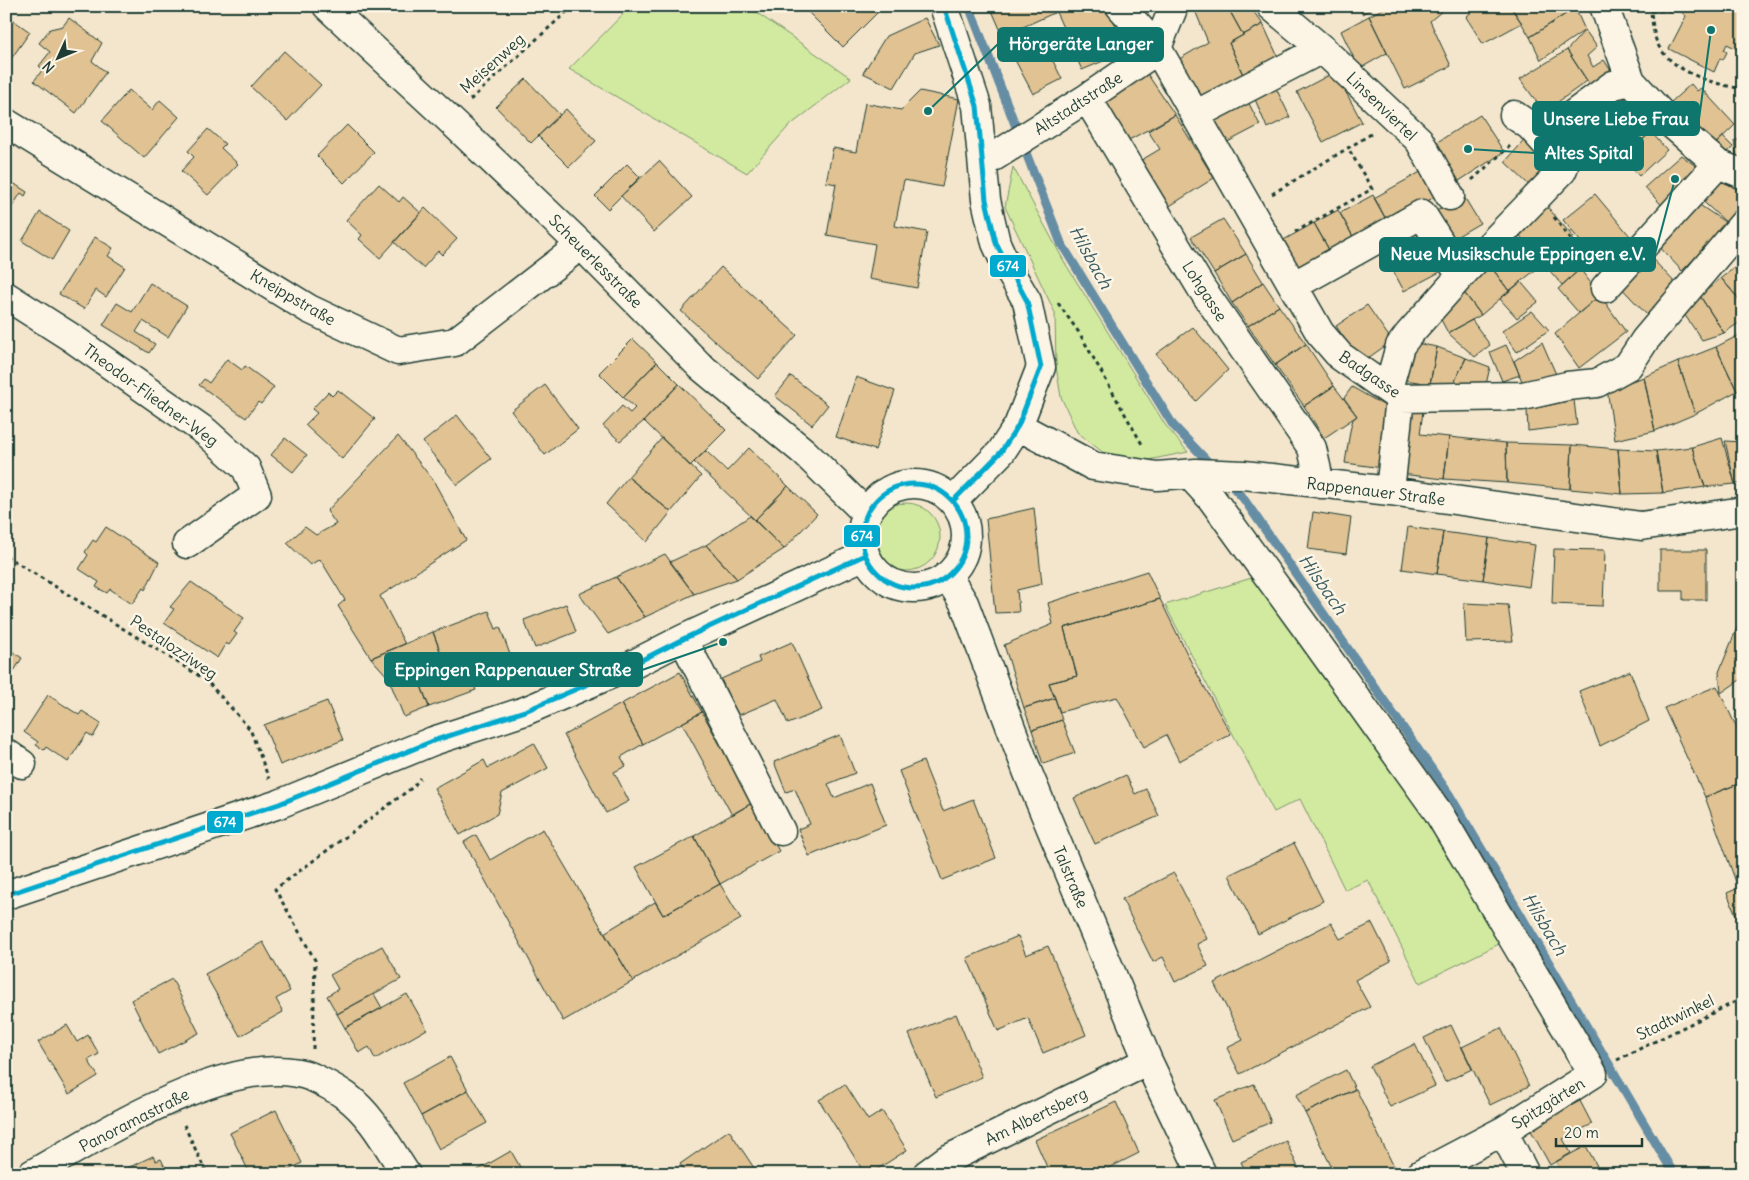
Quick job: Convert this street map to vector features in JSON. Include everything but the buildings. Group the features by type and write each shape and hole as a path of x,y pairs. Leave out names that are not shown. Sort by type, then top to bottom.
{"street":[{"name":"Scheuerlesstraße","path":"327,6 581,245 700,366 804,452 866,513"},
{"path":"944,6 977,106 984,163 986,200 996,243 1026,301 1041,367 1018,426 1001,452 953,501"},
{"name":"Badgasse","path":"1120,6 1157,48 1320,333 1340,356 1394,393 1523,396 1568,386 1597,384 1628,366 1645,340 1743,224"},
{"name":"Altstadtstraße","path":"984,163 1011,144 1039,129 1087,98 1135,66 1157,48 1174,6"},
{"name":"Linsenviertel","path":"1271,6 1322,48 1419,140 1450,196"},
{"path":"1604,6 1631,81 1667,120 1718,164 1743,174"},
{"path":"1195,115 1322,48"},
{"path":"1544,141 1552,130 1612,85 1631,81"},
{"name":"Lohgasse","path":"1087,98 1202,289 1312,448 1320,484"},
{"path":"1390,491 1394,393 1400,346 1461,276 1538,197 1562,171 1564,166 1530,126 1514,115"},
{"name":"Kneippstraße","path":"6,123 309,309 398,351 455,342 581,245"},
{"path":"1605,288 1718,164"},
{"path":"1293,286 1422,214 1461,276"},
{"name":"Theodor-Fliedner-Weg","path":"6,296 72,338 206,432 246,468 257,495 187,544"},
{"name":"Rappenauer Straße","path":"1018,426 1093,466 1157,476 1193,473 1244,475 1390,491 1641,526 1743,512"},
{"name":"Spitzgärten","path":"1193,473 1438,812 1593,1074 1503,1131 1421,1174"},
{"path":"906,483 924,484 943,491 953,501 962,514 967,533 966,544 959,563 948,577 931,586 910,588 892,584 874,571 865,555 861,538 866,513 878,498 893,487 906,483"},
{"path":"6,895 279,804 433,741 533,707 628,668 683,639 865,555"},
{"name":"Talstraße","path":"948,577 964,603 1028,773 1148,1061 1202,1174"},
{"path":"683,639 781,831"},
{"name":"Am Albertsberg","path":"927,1174 946,1160 1148,1061"},
{"name":"Panoramastraße","path":"32,1174 139,1114 194,1090 243,1074 280,1072 312,1077 346,1096 372,1121 406,1174"},
{"name":"Spitzgärten","path":"1503,1131 1525,1174"}],"path":[{"name":"Meisenweg","path":"449,119 574,6"},
{"path":"1679,10 1650,8 1657,43 1671,62 1716,84 1743,89"},
{"path":"1248,209 1373,133"},
{"path":"1482,173 1513,144"},
{"path":"1270,246 1372,190 1348,148"},
{"path":"1538,197 1578,246 1605,288"},
{"path":"1026,301 1056,302 1084,343 1145,449 1157,476"},
{"name":"Pestalozziweg","path":"6,556 206,680 250,730 279,804"},
{"path":"312,1077 315,960 275,889 413,786 433,762 433,741"},
{"name":"Stadtwinkel","path":"1619,1059 1743,998"},
{"path":"171,1100 207,1174"}],"green space":[{"path":"631,6 747,6 851,78 788,127 747,173 569,69"},
{"path":"1013,167 1065,263 1166,426 1188,452 1143,461 1105,454 1077,432 1061,397 1056,367 1055,313 1005,207"},
{"path":"906,503 919,506 930,513 937,524 940,537 937,550 930,561 919,568 906,571 893,568 882,561 875,550 872,537 875,524 882,513 893,506"},
{"path":"1261,575 1509,939 1420,983 1368,880 1345,890 1300,799 1274,812 1165,605"}],"waterway":[{"name":"Hilsbach","path":"969,6 1061,243 1173,425 1213,467"},
{"name":"Hilsbach","path":"1226,480 1243,498 1449,794 1674,1174"}],"transit line":[{"name":"674","path":"944,6 977,106 986,200 996,243 1027,301 1041,367 1018,426 1001,452 953,501"},
{"name":"674","path":"914,484 934,488 943,492 951,499 958,507 962,516 966,536 962,556 958,565 951,573 943,580 934,584 914,588 894,584 885,580 877,573 870,565 866,556 862,536 866,516 870,507 877,499 885,492 894,488 914,484"},
{"name":"674","path":"6,895 279,804 433,741 525,711 628,667 683,639 865,555"}],"place":[{"name":"Unsere Liebe Frau","path":"1711,30"},
{"name":"Hörgeräte Langer","path":"928,111"},
{"name":"Altes Spital","path":"1468,149"},
{"name":"Neue Musikschule Eppingen e.V.","path":"1675,179"},
{"name":"Eppingen Rappenauer Straße","path":"723,642"}]}
